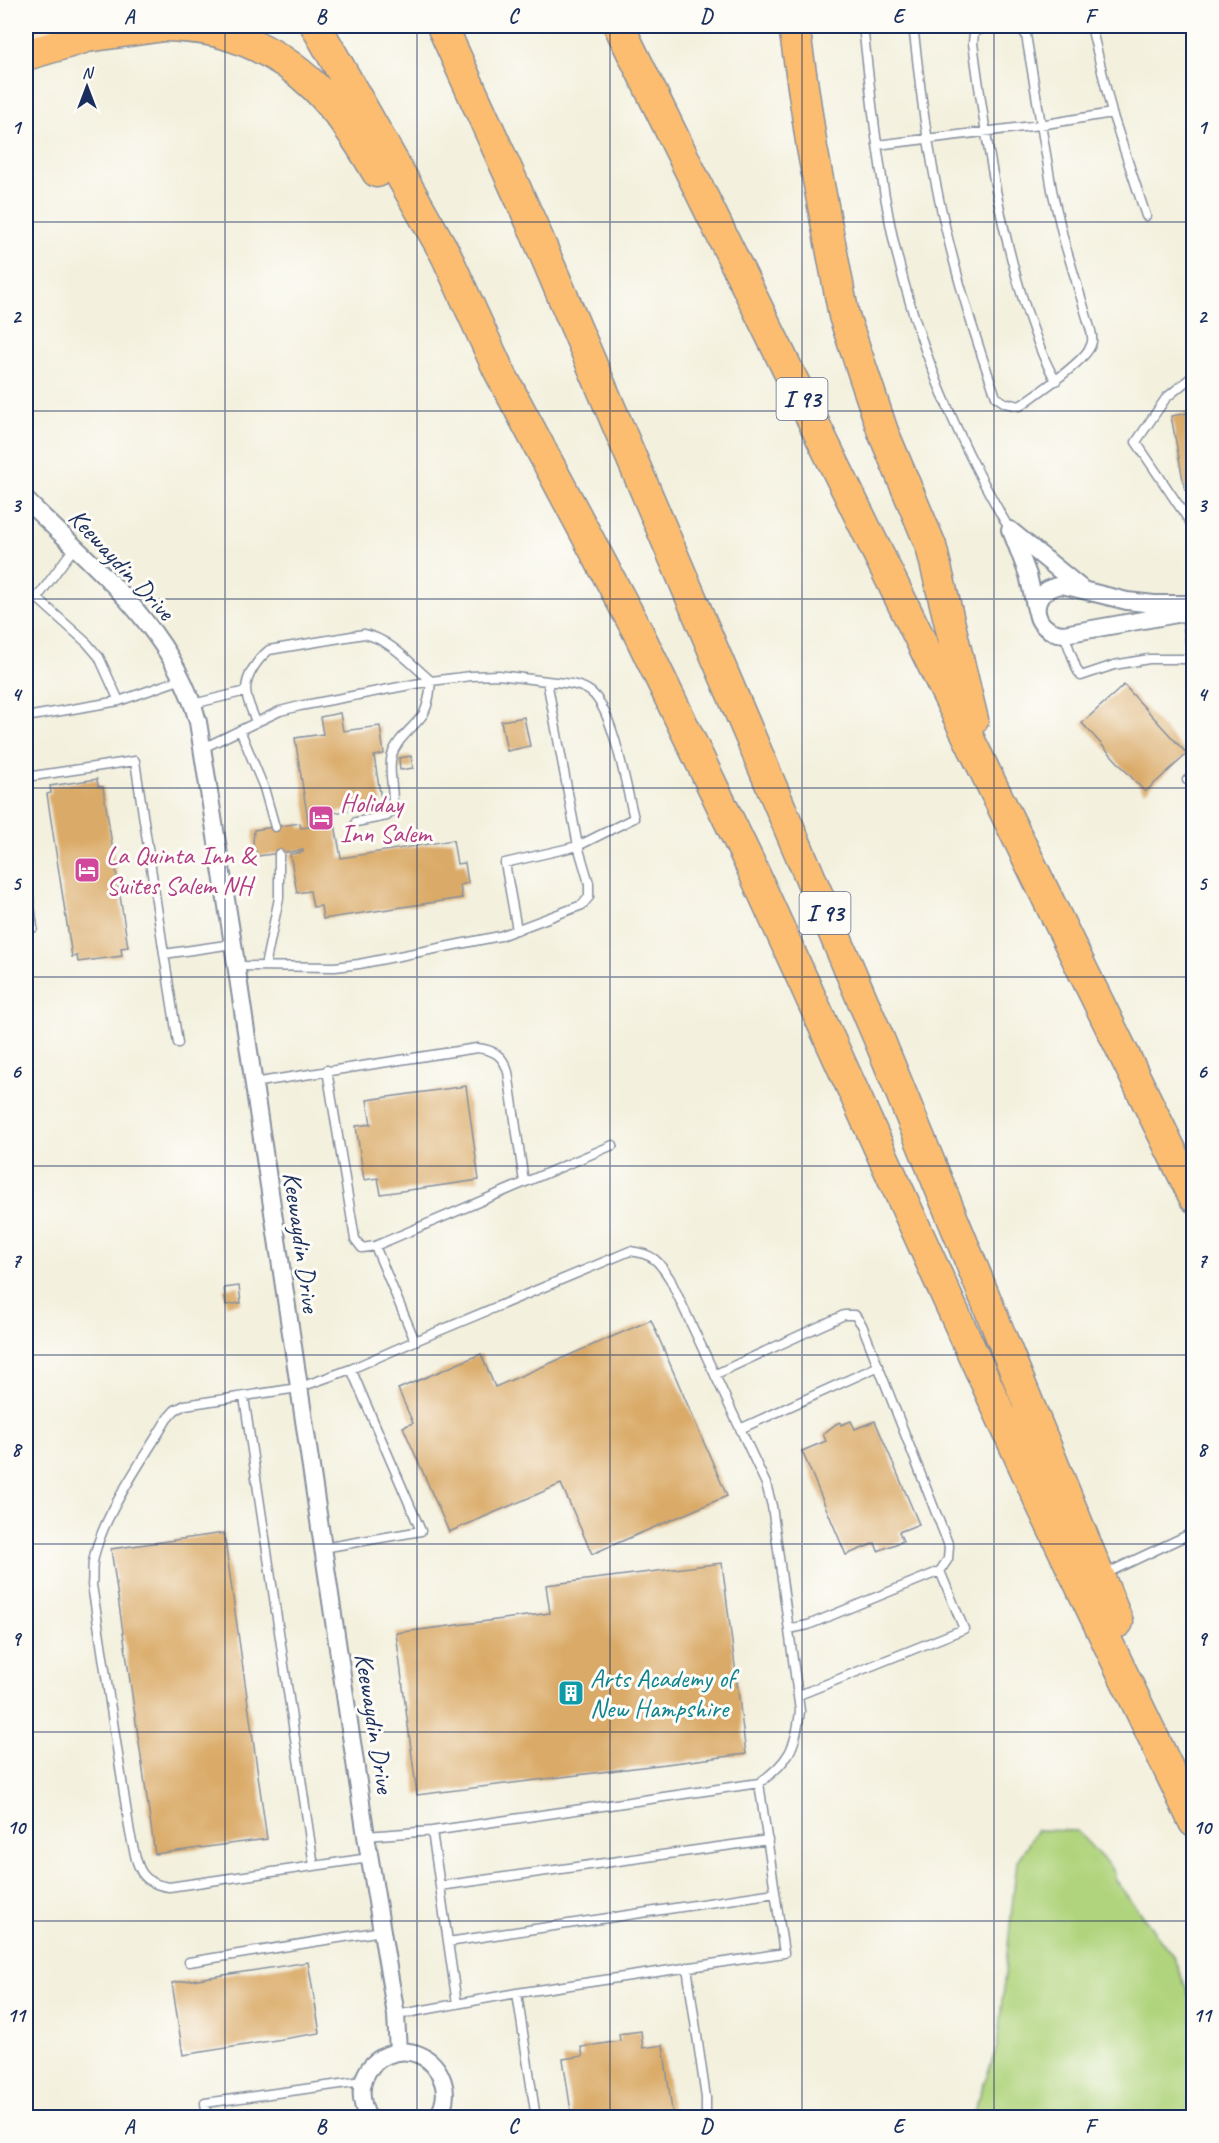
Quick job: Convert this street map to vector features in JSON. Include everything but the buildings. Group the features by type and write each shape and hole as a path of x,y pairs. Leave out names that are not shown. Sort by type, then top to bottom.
{"highway":[{"path":"26,55 87,37 165,26 223,33 253,44 284,61 306,77 348,123 430,265 498,369"},
{"path":"316,26 446,255 498,369 638,632 750,864 1036,1493 1194,1822"},
{"name":"I 93","path":"442,26 534,229 870,1017 1194,1807"},
{"name":"I 93","path":"619,26 1194,1197"},
{"path":"794,26 812,148 844,316 883,432 931,546 985,773"}],"main road":[{"path":"26,39 46,26"}],"street":[{"name":"Keewaydin Drive","path":"26,500 140,614 170,656 193,704 203,748 369,1858 396,2015 398,2052"},
{"path":"1010,530 1082,589"},
{"path":"1010,530 1028,575 1038,618 1042,626 1049,631 1064,634 1191,609"},
{"path":"1036,610 1042,594 1054,586 1072,586 1127,601 1191,609"},
{"path":"368,2118 361,2094 362,2081 368,2070 386,2055 411,2052 423,2056 433,2064 445,2086 445,2099 437,2118"}],"lane":[{"path":"863,26 877,145 893,239 912,310 927,356 963,444 1010,530"},
{"path":"913,26 927,139 957,275 996,397 1005,403 1020,406 1056,381 1086,354 1092,344 1091,331 1064,241 1040,125 1026,35 1019,26 1016,26"},
{"path":"1000,26 985,27 974,33 973,44 985,132 1003,226 1020,288 1044,362 1056,381"},
{"path":"1091,26 1112,113 1146,216"},
{"path":"877,145 1040,125 1112,113"},
{"path":"1194,375 1166,398 1136,442 1194,528"},
{"path":"74,548 38,598 99,657 119,701"},
{"path":"1064,634 1081,676 1114,665 1149,659 1193,661 1191,609"},
{"path":"256,722 246,690 258,659 268,650 364,634 374,636 387,644 431,681"},
{"path":"203,748 280,711 431,681 498,675 580,686 591,692 598,700 609,722 634,818 578,846 505,863 517,930"},
{"path":"26,717 119,701 183,679"},
{"path":"356,822 387,816 392,812 394,803 392,754 423,714 428,703 431,681"},
{"path":"236,966 335,967 359,964 500,936 582,905 589,897 589,883 578,846 547,681"},
{"path":"193,704 246,690"},
{"path":"240,730 264,788 275,827"},
{"path":"26,777 135,761 177,1043"},
{"path":"265,966 279,898 279,854"},
{"path":"26,874 33,928 26,929"},
{"path":"164,954 233,944"},
{"path":"253,1083 477,1048 490,1049 505,1062 508,1072 524,1182"},
{"path":"327,1070 355,1239 362,1248 375,1245 613,1145"},
{"path":"375,1245 415,1341"},
{"path":"366,1836 432,1831 759,1783 784,1763 792,1747 798,1731 800,1695 772,1506 761,1472 670,1279 660,1262 645,1252 630,1251 351,1369 298,1388 185,1405 175,1410 167,1419 116,1505 98,1541 93,1563 92,1585 122,1785 137,1860 144,1878 155,1886 169,1887 369,1858"},
{"path":"716,1374 844,1315 855,1315 862,1325 879,1366 949,1546 948,1559 940,1570 808,1625 789,1629"},
{"path":"741,1428 879,1366"},
{"path":"323,1548 421,1531 351,1369"},
{"path":"244,1397 314,1866"},
{"path":"1100,1576 1194,1532"},
{"path":"800,1695 964,1629 940,1570"},
{"path":"396,2015 517,1993 784,1953 759,1783"},
{"path":"432,1831 457,2004"},
{"path":"440,1886 768,1840"},
{"path":"448,1942 775,1893"},
{"path":"189,1962 382,1931"},
{"path":"687,1967 706,2098 706,2118"},
{"path":"517,1993 536,2118"},
{"path":"207,2118 205,2103 362,2081"}],"green space":[{"path":"1037,1830 1077,1831 1115,1872 1115,1880 1173,1956 1193,2005 1193,2117 972,2117 997,2047 1017,1861"}],"place":[{"name":"Holiday Inn Salem","path":"321,818"},
{"name":"La Quinta Inn & Suites Salem NH","path":"87,870"},
{"name":"Arts Academy of New Hampshire","path":"571,1693"}]}
